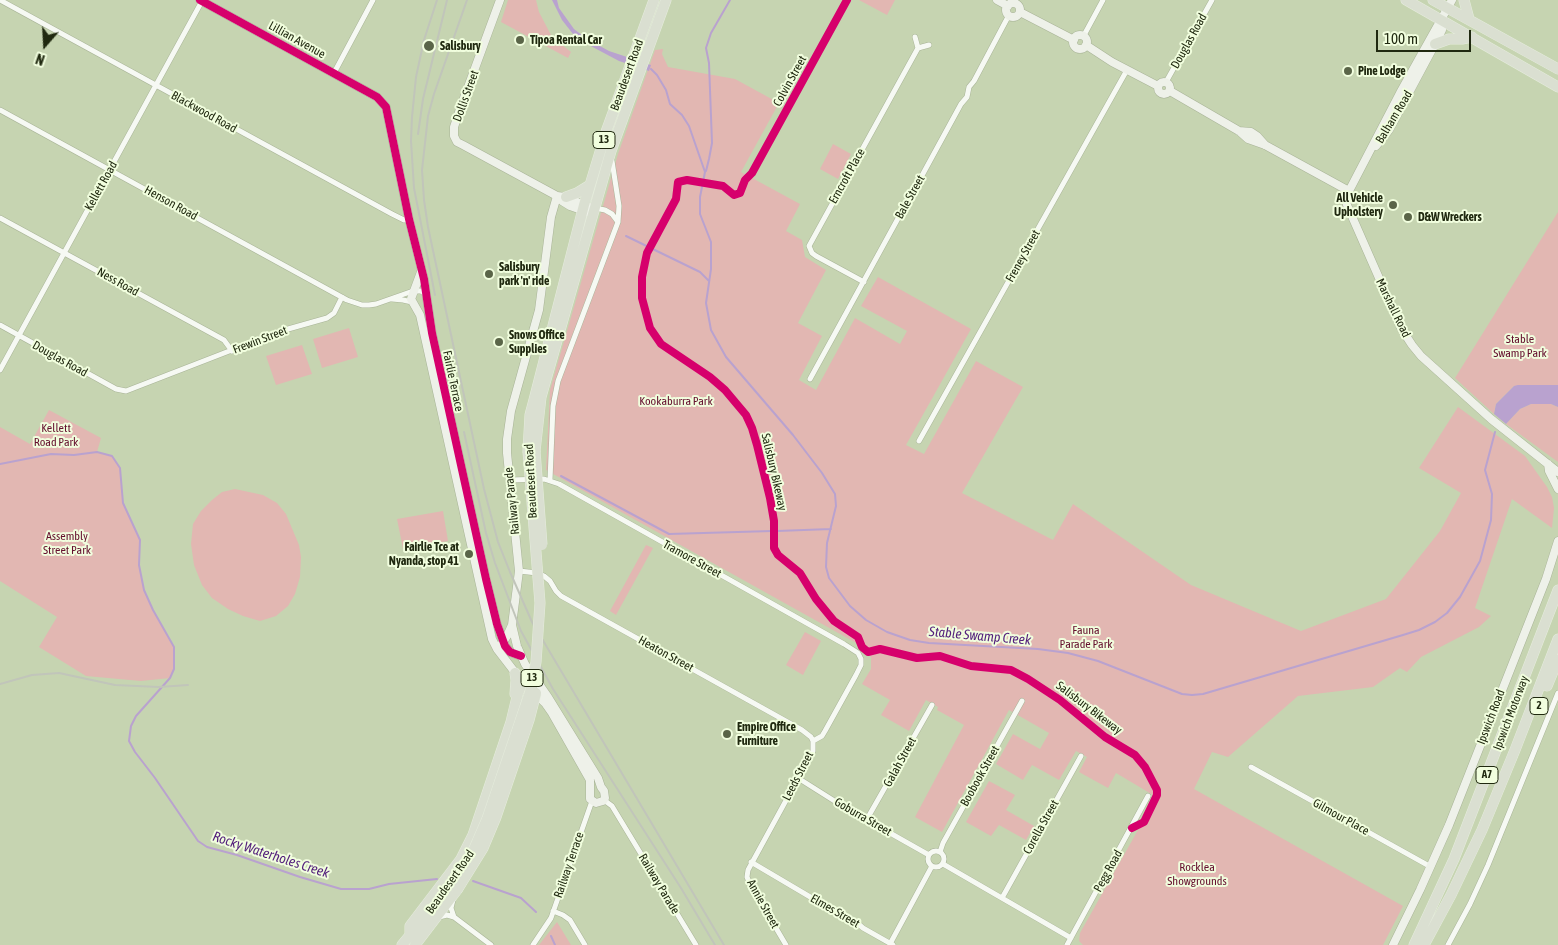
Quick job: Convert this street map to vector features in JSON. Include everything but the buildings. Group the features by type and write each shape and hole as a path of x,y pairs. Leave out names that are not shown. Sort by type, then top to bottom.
{"highway":[{"name":"Beaudesert Road","path":"642,49 654,0"},
{"name":"Beaudesert Road","path":"415,945 436,918 452,891 483,848 496,817 529,720 542,663 546,605 531,451 530,415 590,185 642,49 666,0"},
{"path":"1406,0 1558,87"},
{"path":"1433,0 1450,4 1468,19 1558,69"},
{"path":"1464,0 1468,19"},
{"path":"1435,44 1449,39 1462,40 1472,37"},
{"name":"Beaudesert Road","path":"531,451 542,396 631,77"},
{"path":"562,196 577,193 590,185"},
{"path":"1553,601 1558,583"},
{"name":"Ipswich Motorway","path":"1414,945 1454,859 1558,590"},
{"name":"Ipswich Motorway","path":"1424,945 1471,853 1516,750 1558,639"},
{"name":"2","path":"1516,750 1558,660"},
{"path":"515,672 516,700"},
{"path":"410,933 410,926 461,858 473,835 511,722 519,690 526,684 532,674"},
{"path":"501,753 506,750 526,684"},
{"name":"Beaudesert Road","path":"402,945 410,933 452,891"}],"street":[{"name":"Blackwood Road","path":"0,0 392,214 404,220 409,219"},
{"path":"334,73 373,0"},
{"name":"Dollis Street","path":"500,0 460,110 454,128 454,136 457,142 562,196"},
{"name":"Colvin Street","path":"752,173 847,0"},
{"path":"997,0 1008,6"},
{"path":"1083,36 1103,0"},
{"name":"Douglas Road","path":"1166,82 1212,0"},
{"name":"Lillian Avenue","path":"201,1 382,101"},
{"name":"Kellett Road","path":"0,370 201,1"},
{"path":"1008,6 1011,3 1017,4 1020,12"},
{"name":"Balham Road","path":"1349,191 1436,26 1442,20 1450,4"},
{"path":"1008,6 1007,12 1009,15 1015,16 1020,12"},
{"path":"1020,12 1074,40"},
{"name":"Bale Street","path":"810,379 906,207 908,197 913,192 961,104 967,97 968,87 974,81 1009,15"},
{"name":"Balham Road","path":"1366,158 1388,130 1442,30 1442,20"},
{"path":"1074,40 1077,36 1083,36"},
{"path":"1083,36 1086,39 1086,45"},
{"path":"915,37 918,48 929,45"},
{"path":"1074,40 1075,47 1079,49 1086,45"},
{"path":"1086,45 1158,86"},
{"name":"Erncroft Place","path":"864,282 816,256 812,253 809,246 918,48"},
{"name":"Freney Street","path":"919,441 1127,70"},
{"path":"1158,86 1166,82 1170,85 1170,91"},
{"path":"1158,86 1159,92 1162,94 1167,94 1170,91"},
{"path":"1170,91 1239,130 1251,132 1264,144 1349,191"},
{"name":"Fairlie Terrace","path":"382,101 388,114 409,219 424,278 432,333 477,540 503,642"},
{"name":"Henson Road","path":"0,110 342,297"},
{"name":"Beaudesert Road","path":"550,480 553,406 558,381 618,222 619,206 610,151"},
{"name":"Marshall Road","path":"1349,191 1346,198 1348,209 1405,336 1421,356 1468,399 1558,472"},
{"path":"562,196 583,208 594,211 604,210 612,214 618,222"},
{"name":"Railway Parade","path":"562,196 551,217 539,310 508,425 507,452 519,571 512,625 521,656 579,746 598,778 601,787"},
{"name":"Ness Road","path":"0,218 224,340 232,351"},
{"path":"391,299 412,302 411,299 421,272"},
{"path":"342,297 362,305 376,304 414,291 421,291 426,294"},
{"name":"Frewin Street","path":"121,390 130,390 281,331 327,318 334,313 342,297"},
{"name":"Fairlie Terrace","path":"412,302 417,307 420,315 492,639 497,649 526,684"},
{"name":"Douglas Road","path":"0,326 121,390"},
{"name":"Marshall Road","path":"1548,464 1549,471 1558,489"},
{"name":"Tramore Street","path":"510,480 529,478 550,480 854,650 861,659 861,665"},
{"name":"Ipswich Road","path":"1393,945 1449,825 1546,579 1558,541"},
{"name":"Heaton Street","path":"519,571 537,573 544,576 561,596 807,733 813,741"},
{"path":"497,649 512,625"},
{"path":"503,642 510,652 521,656"},
{"name":"Leeds Street","path":"751,862 813,751 813,741 822,736 861,665"},
{"path":"526,684 552,713 590,780 591,790 589,794 592,801 598,803 604,800 606,793 601,787 591,790"},
{"path":"1448,945 1488,865 1558,693"},
{"name":"Boobook Street","path":"940,852 943,843 1022,701"},
{"name":"Galah Street","path":"867,820 932,704"},
{"name":"Corella Street","path":"1002,898 1080,756"},
{"name":"Gilmour Place","path":"1251,767 1431,867"},
{"name":"Goburra Street","path":"798,778 929,855"},
{"name":"Pegg Road","path":"1069,941 1148,796"},
{"name":"Railway Parade","path":"604,800 612,806 696,945"},
{"name":"Railway Terrace","path":"586,945 570,920 563,915 553,912 592,801"},
{"path":"932,866 929,862 929,855 935,851 940,852 944,856 943,864"},
{"name":"Elmes Street","path":"751,862 843,918 856,921 863,928 892,944"},
{"name":"Annie Street","path":"751,862 747,877 786,945"},
{"path":"943,864 1002,898 1074,945"},
{"path":"932,866 939,867 943,864"},
{"path":"892,944 932,866"},
{"path":"452,891 451,908 454,917"},
{"path":"533,945 548,925 553,912"},
{"path":"436,918 447,915 454,917 491,945"}],"green space":[{"path":"508,0 536,0 539,12 552,37 571,52 568,58 501,22"},
{"path":"859,0 895,0 887,15"},
{"path":"663,49 662,54 668,67 735,79 779,103 741,172 800,204 786,231 802,240 805,257 826,270 798,323 822,336 799,380 816,390 855,318 900,344 907,331 861,306 878,277 971,329 906,445 924,454 976,361 1023,387 962,493 1053,540 1073,504 1191,585 1301,631 1386,599 1440,531 1461,493 1419,468 1458,407 1525,456 1552,497 1554,508 1552,528 1512,499 1475,608 1491,616 1479,627 1421,657 1407,672 1400,668 1373,687 1298,696 1228,757 1212,752 1194,789 1403,906 1383,945 1083,945 1079,941 1080,933 1138,830 1145,824 1161,794 1153,795 1116,773 1108,788 1079,772 1087,757 1076,751 1059,780 1032,765 1023,780 996,764 1013,734 1040,749 1049,733 1009,710 942,832 915,817 964,725 937,710 938,707 926,700 909,731 881,715 890,700 862,684 871,669 871,657 858,644 546,470 550,390 618,154 655,50"},
{"path":"833,144 851,154 838,179 820,169"},
{"name":"Stable Swamp Park","path":"1558,212 1558,385 1514,386 1496,404 1494,414 1455,378"},
{"path":"349,328 358,357 322,368 313,339"},
{"path":"302,345 312,374 276,385 266,356"},
{"path":"1531,404 1551,404 1558,407 1558,462 1506,424 1520,409"},
{"name":"Assembly Street Park","path":"49,410 101,438 97,452 112,456 120,468 123,503 140,540 139,565 144,590 174,647 174,669 170,678 141,681 86,676 39,647 57,617 0,581 0,427 30,444"},
{"path":"235,489 263,495 277,503 286,514 299,545 301,557 300,577 295,594 288,606 276,616 260,621 228,609 212,598 202,585 194,565 191,544 193,524 201,511 212,500 222,492"},
{"path":"443,511 448,541 403,549 397,519"},
{"path":"646,545 653,548 616,615 610,611"},
{"path":"805,632 821,641 803,675 786,665"},
{"path":"989,781 1015,795 1006,810 1034,826 1026,840 999,825 991,836 966,822"},
{"path":"557,922 571,945 539,945"}],"shaded area":[{"path":"552,0 557,0 559,8 574,29 587,39 609,51 651,65 649,71 619,61 587,44 573,34 562,20"},
{"path":"1558,385 1558,407 1551,404 1531,404 1520,409 1506,424 1494,414 1496,404 1514,386"}],"waterway":[{"path":"706,171 712,143 709,63 706,48 711,33 730,0"},
{"name":"Stable Swamp Creek","path":"651,69 666,90 670,104 682,115 689,126 705,172 700,197 700,214 711,242 711,269 706,303 711,330 726,357 793,435 822,473 835,494 836,506 827,543 826,567 829,578 850,606 866,620 887,632 910,640 929,643 1038,649 1068,653 1098,661 1182,694 1192,695 1203,694 1419,630 1447,613 1460,597 1480,561 1491,520 1492,494 1485,470 1495,432"},
{"path":"626,236 700,272 709,281"},
{"name":"Rocky Waterholes Creek","path":"0,464 51,454 74,455 97,452 112,456 120,468 123,503 140,540 139,565 144,590 174,647 174,669 170,678 136,716 131,726 129,741 198,841 207,847 341,889 369,889 389,884 437,879"},
{"path":"561,476 669,534 772,531"},
{"path":"777,531 831,529"},
{"path":"473,881 521,898 536,912"},
{"path":"551,936 555,945"}],"railway":[{"path":"435,295 414,188 411,141 416,77 424,40 437,0"},
{"path":"418,134 423,99 447,0"},
{"path":"467,0 428,116 422,170 428,227 484,489 498,542 532,622 724,945"},
{"path":"464,432 486,533 495,563 521,631 553,689 681,888 715,945"},
{"path":"0,684 32,675 59,673 115,685 159,687 188,685"}],"cycle path":[{"path":"200,0 377,97 386,107 409,219 424,279 432,333 497,624 505,646 510,652 521,656"},
{"name":"Salisbury Bikeway","path":"847,0 752,173 745,180 740,193 734,195 723,186 687,180 678,182 676,199 647,253 642,277 642,298 650,328 661,344 710,377 725,390 746,415 757,445 770,498 774,521 774,548 778,555 800,573 816,599 834,621 858,637 862,647 868,652 880,649 917,658 940,656 971,666 1011,670 1060,700 1105,737 1135,755 1145,767 1157,790 1157,795 1144,822 1132,828"}],"place":[{"name":"Tipoa Rental Car","path":"520,40"},
{"name":"Salisbury","path":"429,46"},
{"name":"Pine Lodge","path":"1348,71"},
{"name":"All Vehicle Upholstery","path":"1393,205"},
{"name":"D&W Wreckers","path":"1408,217"},
{"name":"Salisbury park 'n' ride","path":"489,274"},
{"name":"Snows Office Supplies","path":"499,342"},
{"name":"Fairlie Tce at Nyanda, stop 41","path":"469,554"},
{"name":"Empire Office Furniture","path":"727,734"}],"park label":[{"name":"Kookaburra Park","path":"676,401"},
{"name":"Kellett Road Park","path":"56,435"},
{"name":"Fauna Parade Park","path":"1086,637"},
{"name":"Rocklea Showgrounds","path":"1197,874"}]}
